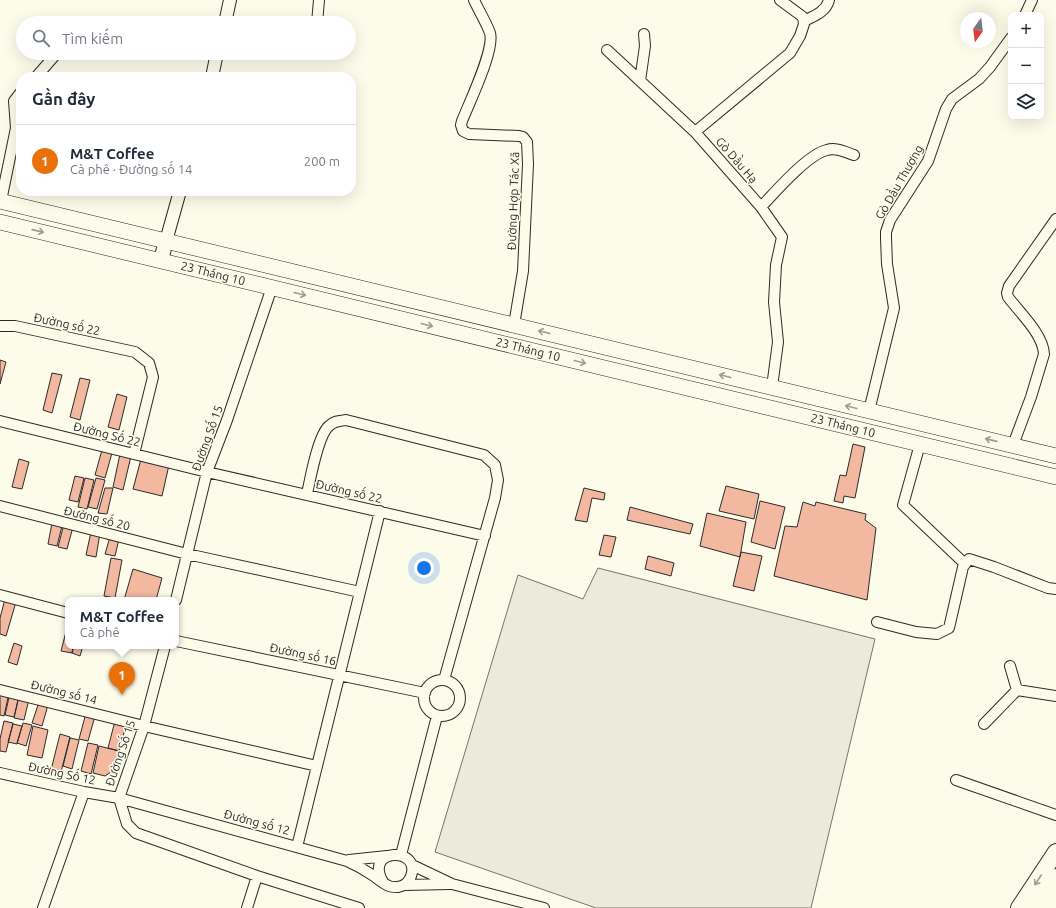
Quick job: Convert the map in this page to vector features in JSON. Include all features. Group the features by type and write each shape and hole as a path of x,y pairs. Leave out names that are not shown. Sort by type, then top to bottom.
{"highway":[{"path":"1019,908 1056,852"},
{"path":"1039,907 1056,877"},
{"path":"1039,907 1056,898"}],"main road":[{"name":"23 Tháng 10","path":"1,201 1056,456"},
{"name":"23 Tháng 10","path":"0,222 1056,477"},
{"path":"161,260 166,241"}],"street":[{"path":"227,16 230,0"},
{"path":"318,16 319,0"},
{"name":"Đường Hợp Tác Xã","path":"474,0 490,34 491,46 481,76 462,121 461,128 469,134 519,136 523,137 527,142 528,184 523,271 514,325"},
{"path":"695,132 790,53 800,36 804,21 803,17 780,0"},
{"path":"804,21 822,12 830,0"},
{"path":"1026,12 1032,0"},
{"path":"640,81 645,46 644,34"},
{"name":"Gò Dầu Thượng","path":"869,411 894,308 887,264 886,232 890,220 928,161 946,109 952,99 979,79 990,67 1008,42"},
{"name":"Gò Dầu Hạ","path":"607,50 695,132 761,207 782,237 776,265 774,302 778,342 772,387"},
{"path":"40,72 50,60"},
{"path":"213,72 216,60"},
{"path":"1,201 16,128 14,101 16,98"},
{"path":"761,207 794,173 817,154 832,149 854,155"},
{"path":"166,241 179,196"},
{"path":"1012,445 1031,397 1044,354 1044,348 1040,339 1008,297 1007,293 1009,286 1056,219"},
{"name":"Đường Số 15","path":"177,597 207,472 227,420 272,287"},
{"name":"Đường số 22","path":"0,326 15,326 135,352 149,363 153,376 134,454"},
{"path":"307,494 321,439 327,427 335,421 346,420 484,455 496,465 498,480 495,498 444,680"},
{"name":"Đường Số 22","path":"0,421 207,472"},
{"path":"920,444 903,505 965,564"},
{"name":"Đường số 22","path":"207,472 485,536"},
{"name":"Đường số 20","path":"0,506 187,554 360,592"},
{"path":"297,847 380,511"},
{"path":"877,622 916,632 937,634 949,628 963,567 969,560 994,567 1048,588 1056,589"},
{"path":"0,595 65,612"},
{"name":"Đường số 16","path":"179,642 425,693"},
{"name":"Đường Số 15","path":"118,798 144,726 163,649"},
{"path":"1010,666 1017,690"},
{"path":"438,680 444,680 450,681 459,690 461,702 454,712 443,717 437,716 428,709 425,704 425,693 427,687 432,683 438,680"},
{"name":"Đường số 14","path":"0,690 144,726 317,766"},
{"path":"1017,690 1056,696"},
{"path":"984,724 1017,690"},
{"path":"401,855 437,716"},
{"name":"Đường Số 12","path":"0,773 118,798"},
{"path":"956,780 1056,815"},
{"path":"43,908 84,792"},
{"path":"118,798 127,824 136,833 257,876 358,908"},
{"name":"Đường số 12","path":"118,798 347,861 383,882"},
{"path":"347,861 394,854 401,855 408,859 412,865 452,884 544,908"},
{"path":"387,856 381,861 379,876 383,882 390,886 397,887 404,885 452,884"},
{"path":"404,885 410,880 412,865"},
{"path":"247,908 257,876"}],"shaded area":[{"path":"598,568 875,639 811,908 596,908 435,852 518,575 583,599"}],"building":[{"path":"0,360 6,362 0,384"},
{"path":"52,373 62,375 52,413 43,410"},
{"path":"80,378 90,380 80,420 70,417"},
{"path":"117,394 127,397 119,430 108,427"},
{"path":"853,444 865,447 855,498 844,496 843,503 834,501 840,475 846,476"},
{"path":"102,450 112,453 105,478 95,475"},
{"path":"120,454 131,456 123,490 113,487"},
{"path":"19,459 29,462 22,489 12,487"},
{"path":"141,459 169,465 162,496 133,489"},
{"path":"75,476 84,478 78,502 69,500"},
{"path":"85,478 94,480 87,509 78,507"},
{"path":"96,478 105,480 97,509 88,507"},
{"path":"726,486 759,494 754,519 719,511"},
{"path":"105,488 113,488 107,514 98,513"},
{"path":"584,488 605,493 604,500 592,498 587,522 575,520"},
{"path":"760,501 785,507 775,549 751,542"},
{"path":"803,502 815,506 816,502 866,514 865,520 876,528 867,600 774,576 785,526 797,527"},
{"path":"630,507 693,524 690,534 627,520"},
{"path":"707,513 746,522 740,557 700,546"},
{"path":"52,523 62,526 57,546 48,544"},
{"path":"64,524 73,527 67,549 58,547"},
{"path":"91,532 100,533 96,557 86,555"},
{"path":"604,535 616,537 611,557 599,555"},
{"path":"110,537 119,539 115,556 105,554"},
{"path":"741,552 762,556 754,591 733,586"},
{"path":"648,556 674,563 671,576 645,569"},
{"path":"111,558 122,560 115,597 104,596"},
{"path":"133,569 162,578 157,597 125,597"},
{"path":"5,599 16,602 6,636 0,634 0,618"},
{"path":"65,636 65,649 73,649 72,653 61,651"},
{"path":"14,643 22,646 17,665 8,662"},
{"path":"73,649 82,649 80,656 72,653"},
{"path":"0,693 9,693 4,716 0,715"},
{"path":"10,693 19,696 14,717 5,715"},
{"path":"19,696 29,699 24,720 14,718"},
{"path":"39,702 48,705 42,726 32,723"},
{"path":"86,713 95,716 88,741 79,739"},
{"path":"4,721 13,723 6,752 0,751 0,739"},
{"path":"115,721 121,722 125,729 119,751 108,748"},
{"path":"23,723 32,725 26,746 17,743"},
{"path":"13,724 22,726 17,744 8,742"},
{"path":"33,726 48,730 42,758 27,755"},
{"path":"60,734 70,737 61,772 51,770"},
{"path":"70,738 79,740 72,769 63,766"},
{"path":"88,743 98,745 91,774 81,771"},
{"path":"99,746 119,751 114,770 105,776 93,773"}],"place":[{"name":"M&T Coffee","path":"122,695"}]}
